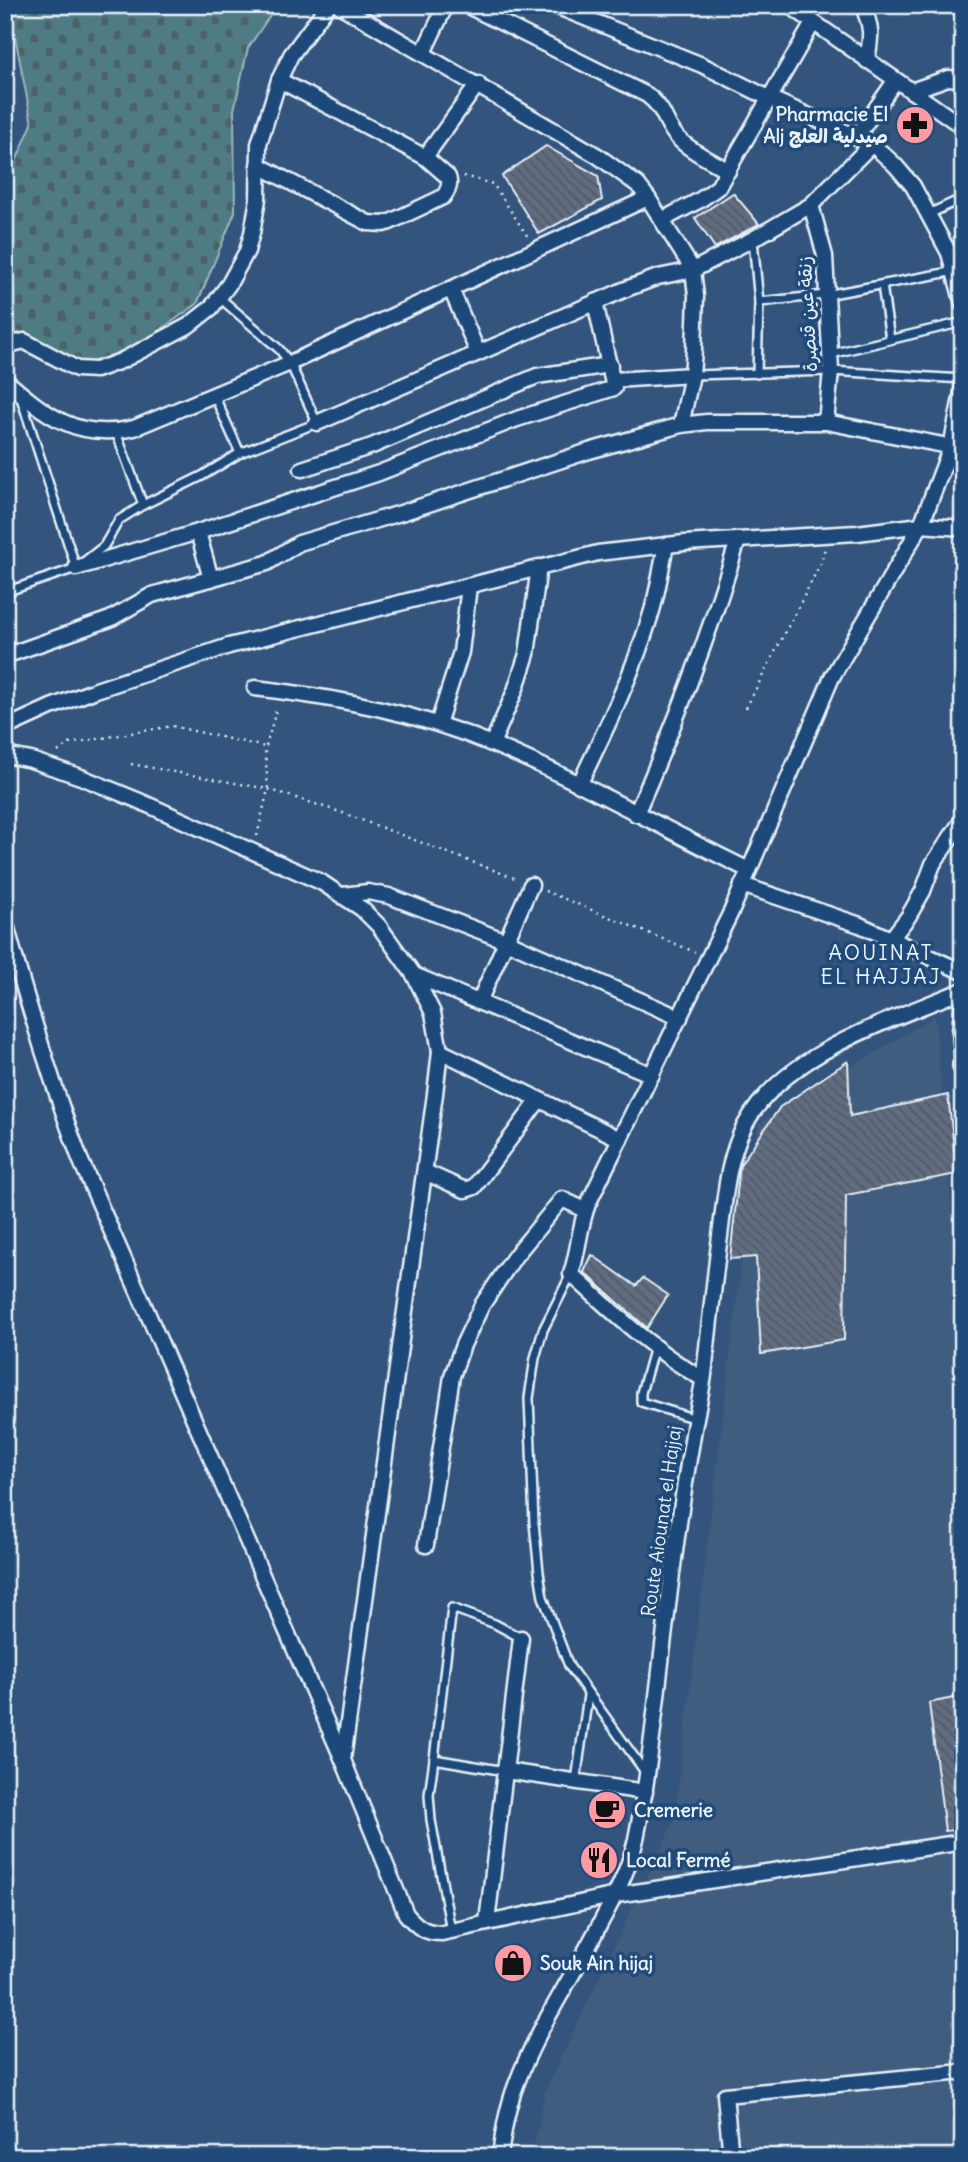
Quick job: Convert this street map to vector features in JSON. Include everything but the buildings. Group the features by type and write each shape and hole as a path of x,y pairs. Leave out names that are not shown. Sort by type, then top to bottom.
{"street":[{"path":"5,346 24,341 77,369 86,371 108,367 188,326 220,298 247,251 254,226 262,129 279,80 291,55 328,5"},
{"path":"339,5 598,156 638,186 648,198 692,270 696,296 692,375 681,425"},
{"path":"423,53 446,5"},
{"path":"466,5 647,95 659,104 673,132 681,141 728,171"},
{"path":"552,5 702,65 872,144 895,165 912,186 959,268 963,304"},
{"path":"789,5 963,127"},
{"path":"862,5 872,34 867,61"},
{"path":"662,220 718,187 813,23"},
{"path":"911,92 948,78 963,79"},
{"path":"258,165 368,223 376,224 390,222 443,197 449,182 443,172 425,158 279,80"},
{"path":"857,136 895,80"},
{"path":"425,158 478,85"},
{"path":"317,423 595,302 658,277 692,270 811,205 872,144"},
{"path":"5,380 40,410 81,429 99,433 134,428 290,363 648,198"},
{"name":"زنقة عين قنصرة","path":"811,205 825,256 831,371 826,422"},
{"path":"451,289 478,353"},
{"path":"76,568 198,532 379,473 517,419 614,388 595,302"},
{"path":"302,468 372,446 537,376 612,372 692,375"},
{"path":"703,1379 654,1348 572,1274 579,1228 585,1210 742,886 832,677 922,526 957,448 963,388"},
{"path":"5,656 110,619 152,595 267,562 299,544 589,451 681,425 707,422 826,422 957,448"},
{"path":"5,728 85,694 229,646 598,553 666,545 922,526 963,528"},
{"path":"198,532 211,579"},
{"path":"636,814 673,729 709,631 738,540"},
{"path":"579,785 611,720 640,648 652,612 666,545"},
{"path":"492,744 515,691 527,654 539,567"},
{"path":"438,724 461,652 469,586"},
{"path":"255,688 354,702 438,724 492,744 749,870"},
{"path":"5,755 43,765 137,800 321,882 362,909 379,926 414,975 433,1013 440,1051 343,1760"},
{"path":"891,939 908,917 923,891 933,864 963,818"},
{"path":"479,1002 531,885"},
{"path":"742,886 860,925 963,972"},
{"path":"342,895 368,892 389,896 506,941 680,1018"},
{"path":"5,921 35,1030 80,1159 343,1760 407,1914 415,1925 428,1933 451,1931 616,1895 963,1842"},
{"path":"414,975 652,1075"},
{"name":"Route Aiounat el Hajjaj","path":"500,2157 505,2120 515,2086 531,2050 616,1895 632,1859 648,1775 667,1613 703,1379 730,1165 746,1124 781,1082 838,1043 963,990"},
{"path":"963,998 960,1031 963,1065"},
{"path":"440,1051 620,1139"},
{"path":"425,1172 465,1190 474,1187 539,1100"},
{"path":"426,1545 452,1376 482,1305 515,1256 562,1199 585,1210"},
{"path":"487,1922 521,1638"},
{"path":"506,1771 645,1792"},
{"path":"731,2157 725,2095 963,2072"}],"lane":[{"path":"927,215 963,198"},
{"path":"753,239 759,302 757,374"},
{"path":"759,302 826,295 959,268"},
{"path":"882,285 890,339"},
{"path":"6,590 76,568 104,546 119,520 143,505 202,476 240,453 317,423 290,363 279,349 220,298"},
{"path":"829,354 963,322"},
{"path":"692,375 831,371 963,379"},
{"path":"19,391 76,568"},
{"path":"214,395 240,453"},
{"path":"116,432 143,505"},
{"path":"572,1274 543,1330 529,1398 534,1523 543,1597 569,1666 648,1775"},
{"path":"654,1348 641,1393 641,1402 696,1419"},
{"path":"451,1931 429,1796 452,1608 486,1620 521,1638"},
{"path":"576,1781 588,1694"},
{"path":"433,1759 506,1771"}],"path":[{"path":"443,172 494,184 536,250"},
{"path":"746,708 821,562 829,535"},
{"path":"253,852 268,789 265,750 278,704"},
{"path":"43,765 68,744 172,726 265,747"},
{"path":"131,764 268,789 355,818 531,885 708,957"}],"shaded area":[{"path":"935,1016 963,1339 963,2157 532,2157 545,2091 674,1821 758,1124"}],"green space":[{"path":"9,5 261,5 271,14 248,48 234,110 235,212 197,304 137,346 74,370 24,343 5,318 5,186 32,124"}],"place":[{"name":"Pharmacie El Alj صيدلية العلج","path":"915,125"},
{"name":"Cremerie","path":"607,1810"},
{"name":"Local Fermé","path":"599,1860"},
{"name":"Souk Ain hijaj","path":"513,1963"}],"district":[{"name":"AOUINAT EL HAJJAJ","path":"881,965"}]}
